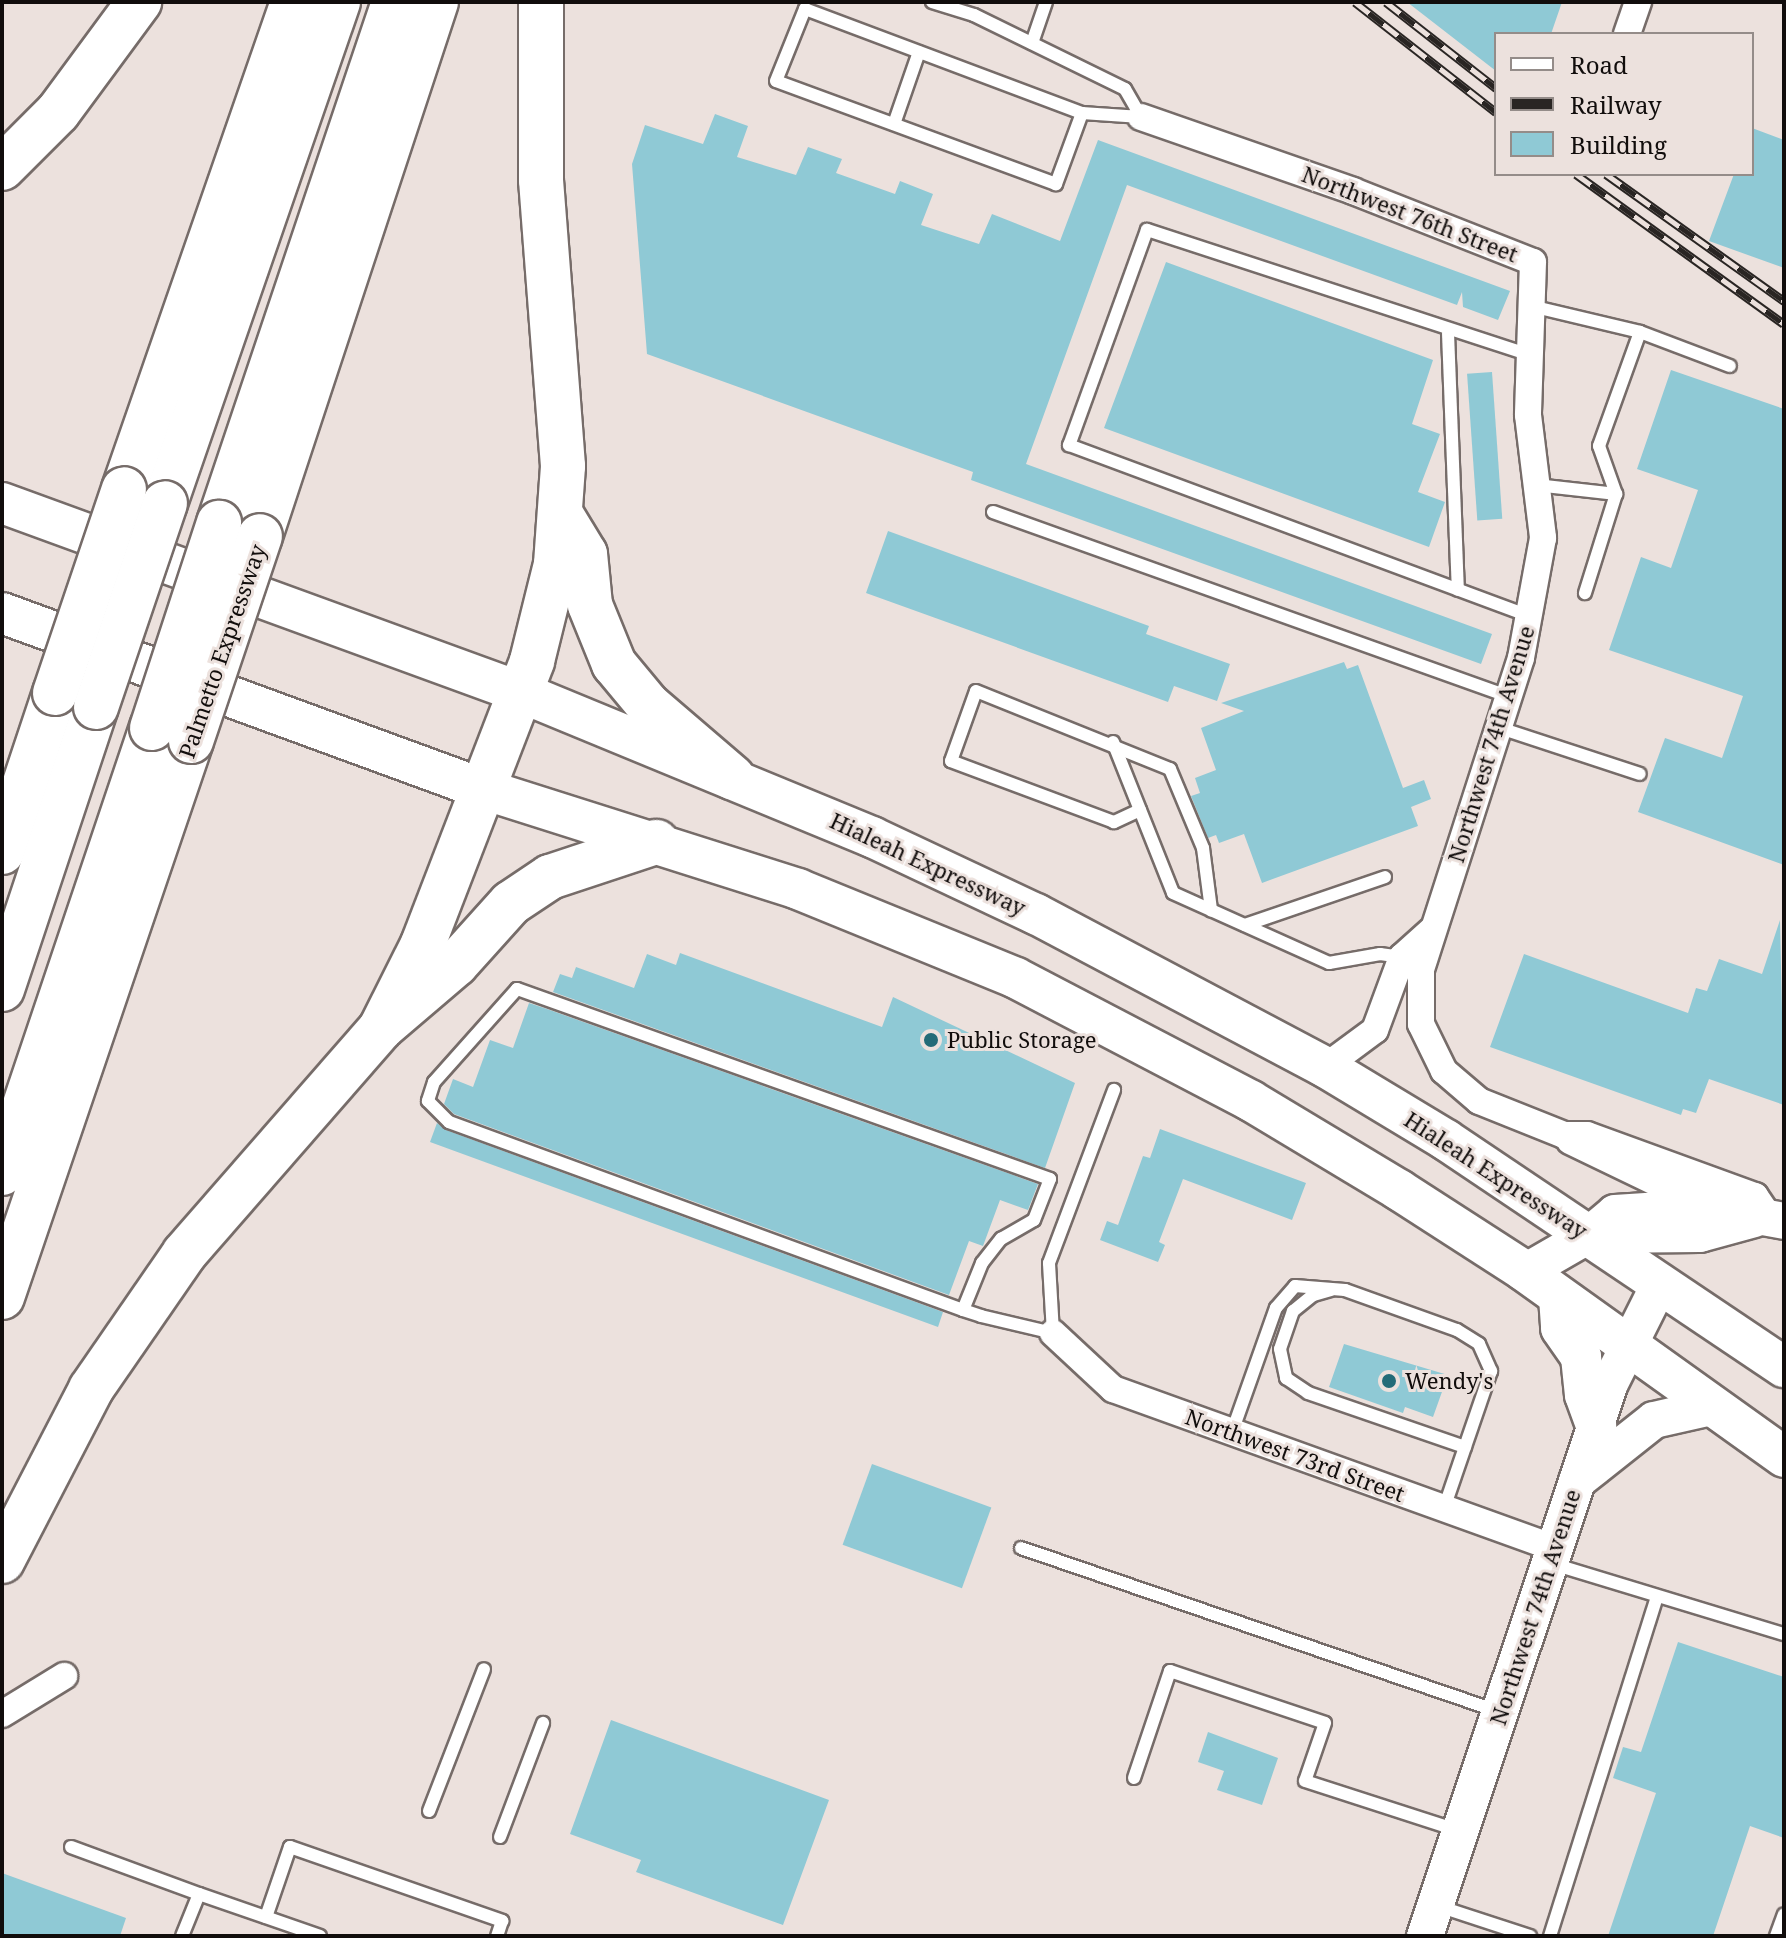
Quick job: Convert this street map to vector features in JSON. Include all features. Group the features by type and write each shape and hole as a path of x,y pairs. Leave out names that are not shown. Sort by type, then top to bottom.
{"highway":[{"path":"2,168 58,112 139,2"},
{"path":"2,852 293,2"},
{"path":"2,989 338,2"},
{"path":"2,1173 172,735 219,523 394,2"},
{"name":"Palmetto Expressway","path":"2,1297 172,735 260,536 436,2"},
{"path":"381,1028 423,944 546,620 562,516 561,419 541,180 541,2"},
{"path":"562,516 585,554 590,605 614,664 648,705 732,777"},
{"path":"2,1561 91,1389 184,1254 381,1028 456,964 511,903 550,877 656,842"}],"main road":[{"name":"Hialeah Expressway","path":"2,503 520,692 732,777 1036,914 1325,1067 1589,1235 1784,1367"},
{"path":"2,613 480,788 656,842 909,931 1053,996 1294,1126 1525,1272 1784,1457"},
{"path":"1559,1297 1561,1328 1581,1357 1585,1395 1596,1426"}],"street":[{"path":"1628,32 1638,2"},
{"name":"Northwest 76th Street","path":"1141,117 1353,191 1533,262 1528,415"},
{"name":"Northwest 74th Avenue","path":"1528,415 1543,538 1531,616 1510,697 1433,929 1418,991 1421,1024 1432,1053 1467,1094 1564,1135"},
{"name":"Northwest 74th Avenue","path":"1325,1067 1375,1030 1402,957 1433,929"},
{"path":"1564,1135 1578,1149 1708,1207 1765,1220"},
{"path":"1564,1135 1587,1135 1755,1196 1765,1220"},
{"path":"1525,1272 1589,1235 1615,1213 1708,1207"},
{"path":"1589,1235 1700,1234 1765,1220"},
{"name":"Northwest 74th Avenue","path":"1430,1920 1596,1426 1626,1347 1660,1283"},
{"name":"Northwest 73rd Street","path":"1053,1333 1113,1389 1444,1508 1552,1556"},
{"path":"1577,1481 1654,1420 1711,1407"},
{"path":"2,1714 64,1676"}],"lane":[{"path":"932,2 974,15 1125,89 1141,117"},
{"path":"1032,43 1046,2"},
{"path":"1082,113 1056,184 776,81 805,9 1082,113 1141,117"},
{"path":"894,124 919,52"},
{"path":"1530,355 1448,333 1147,230 1069,445 1531,616"},
{"path":"1531,306 1640,332 1730,366"},
{"path":"1585,593 1616,494 1599,446 1640,332"},
{"path":"1448,333 1458,590"},
{"path":"1536,485 1616,494"},
{"path":"993,512 1510,697"},
{"path":"1140,810 1114,822 951,761 976,691 1113,742 1170,769 1203,848 1211,910"},
{"path":"1500,728 1640,774"},
{"path":"1113,742 1173,893 1329,963 1380,954 1402,957"},
{"path":"1245,925 1385,877"},
{"path":"963,1310 982,1263 1001,1239 1034,1220 1050,1179 517,989 434,1082 428,1101 449,1122 963,1310 1053,1333 1049,1263 1114,1090"},
{"path":"1232,1432 1276,1308 1295,1286 1334,1289 1457,1330 1479,1344 1491,1371 1444,1508"},
{"path":"1334,1289 1313,1295 1293,1311 1280,1349 1286,1378 1308,1393 1465,1447"},
{"path":"1021,1548 1500,1712"},
{"path":"1552,1556 1657,1597 1784,1634"},
{"path":"1550,1936 1657,1597"},
{"path":"429,1811 484,1669"},
{"path":"1134,1778 1170,1671 1325,1723 1305,1781 1460,1831"},
{"path":"500,1837 543,1723"},
{"path":"71,1847 320,1936"},
{"path":"266,1917 290,1847 502,1921 497,1936"},
{"path":"182,1936 199,1894"},
{"path":"1776,1936 1784,1914"},
{"path":"1430,1920 1530,1936"}],"building":[{"path":"1407,2 1562,2 1552,32 1494,32 1494,69"},
{"path":"715,114 748,126 737,157 796,175 808,147 842,159 836,173 895,194 900,181 933,194 921,225 979,244 992,214 1060,241 1098,140 1510,291 1498,320 1463,307 1462,292 1457,305 1127,185 1026,464 1492,634 1481,664 971,480 973,472 647,354 632,164 645,125 703,144"},
{"path":"1754,129 1784,140 1784,268 1709,241 1733,176 1754,176"},
{"path":"1166,262 1433,360 1412,424 1440,434 1418,492 1445,502 1429,547 1104,428"},
{"path":"1671,370 1784,409 1784,865 1638,812 1665,738 1722,758 1743,696 1609,650 1641,557 1671,568 1698,490 1637,469"},
{"path":"1492,372 1502,519 1477,520 1467,374"},
{"path":"888,531 1149,626 1146,634 1230,664 1217,701 1174,686 1168,702 866,593"},
{"path":"1344,662 1347,669 1358,665 1403,788 1424,780 1431,799 1411,807 1418,826 1262,883 1244,834 1219,843 1216,835 1208,838 1191,796 1200,793 1195,778 1216,770 1201,728 1244,711 1221,703"},
{"path":"1780,920 1784,1105 1709,1079 1696,1113 1683,1109 1681,1115 1490,1047 1524,954 1688,1013 1696,988 1707,991 1719,959 1762,974"},
{"path":"680,953 882,1027 893,997 1075,1083 1045,1168 553,992 560,974 572,978 576,967 634,988 647,954 676,965"},
{"path":"529,1003 1038,1184 1028,1210 1000,1200 983,1246 969,1241 949,1295 454,1114 444,1104 453,1079 473,1087 490,1040 513,1048"},
{"path":"437,1123 446,1130 943,1312 938,1327 430,1142"},
{"path":"1160,1129 1306,1183 1292,1220 1183,1179 1159,1242 1165,1245 1158,1262 1100,1240 1107,1221 1118,1225 1143,1156 1150,1158"},
{"name":"Wendy's","path":"1344,1344 1448,1375 1433,1417 1405,1407 1403,1413 1329,1387"},
{"path":"872,1464 991,1507 962,1588 843,1545"},
{"path":"1678,1642 1784,1677 1784,1838 1750,1826 1713,1936 1608,1936 1656,1793 1613,1778 1623,1747 1641,1752"},
{"path":"611,1720 829,1800 783,1925 636,1872 641,1860 570,1834"},
{"path":"1208,1732 1278,1758 1262,1805 1217,1790 1224,1771 1198,1762"},
{"path":"2,1873 126,1918 120,1936 2,1936"}],"railway":[{"path":"1355,2 1494,110"},
{"path":"1386,2 1494,86"},
{"path":"1579,176 1784,324"},
{"path":"1609,176 1784,301"}],"place":[{"name":"Public Storage","path":"931,1040"},
{"name":"Wendy's","path":"1389,1381"}]}
